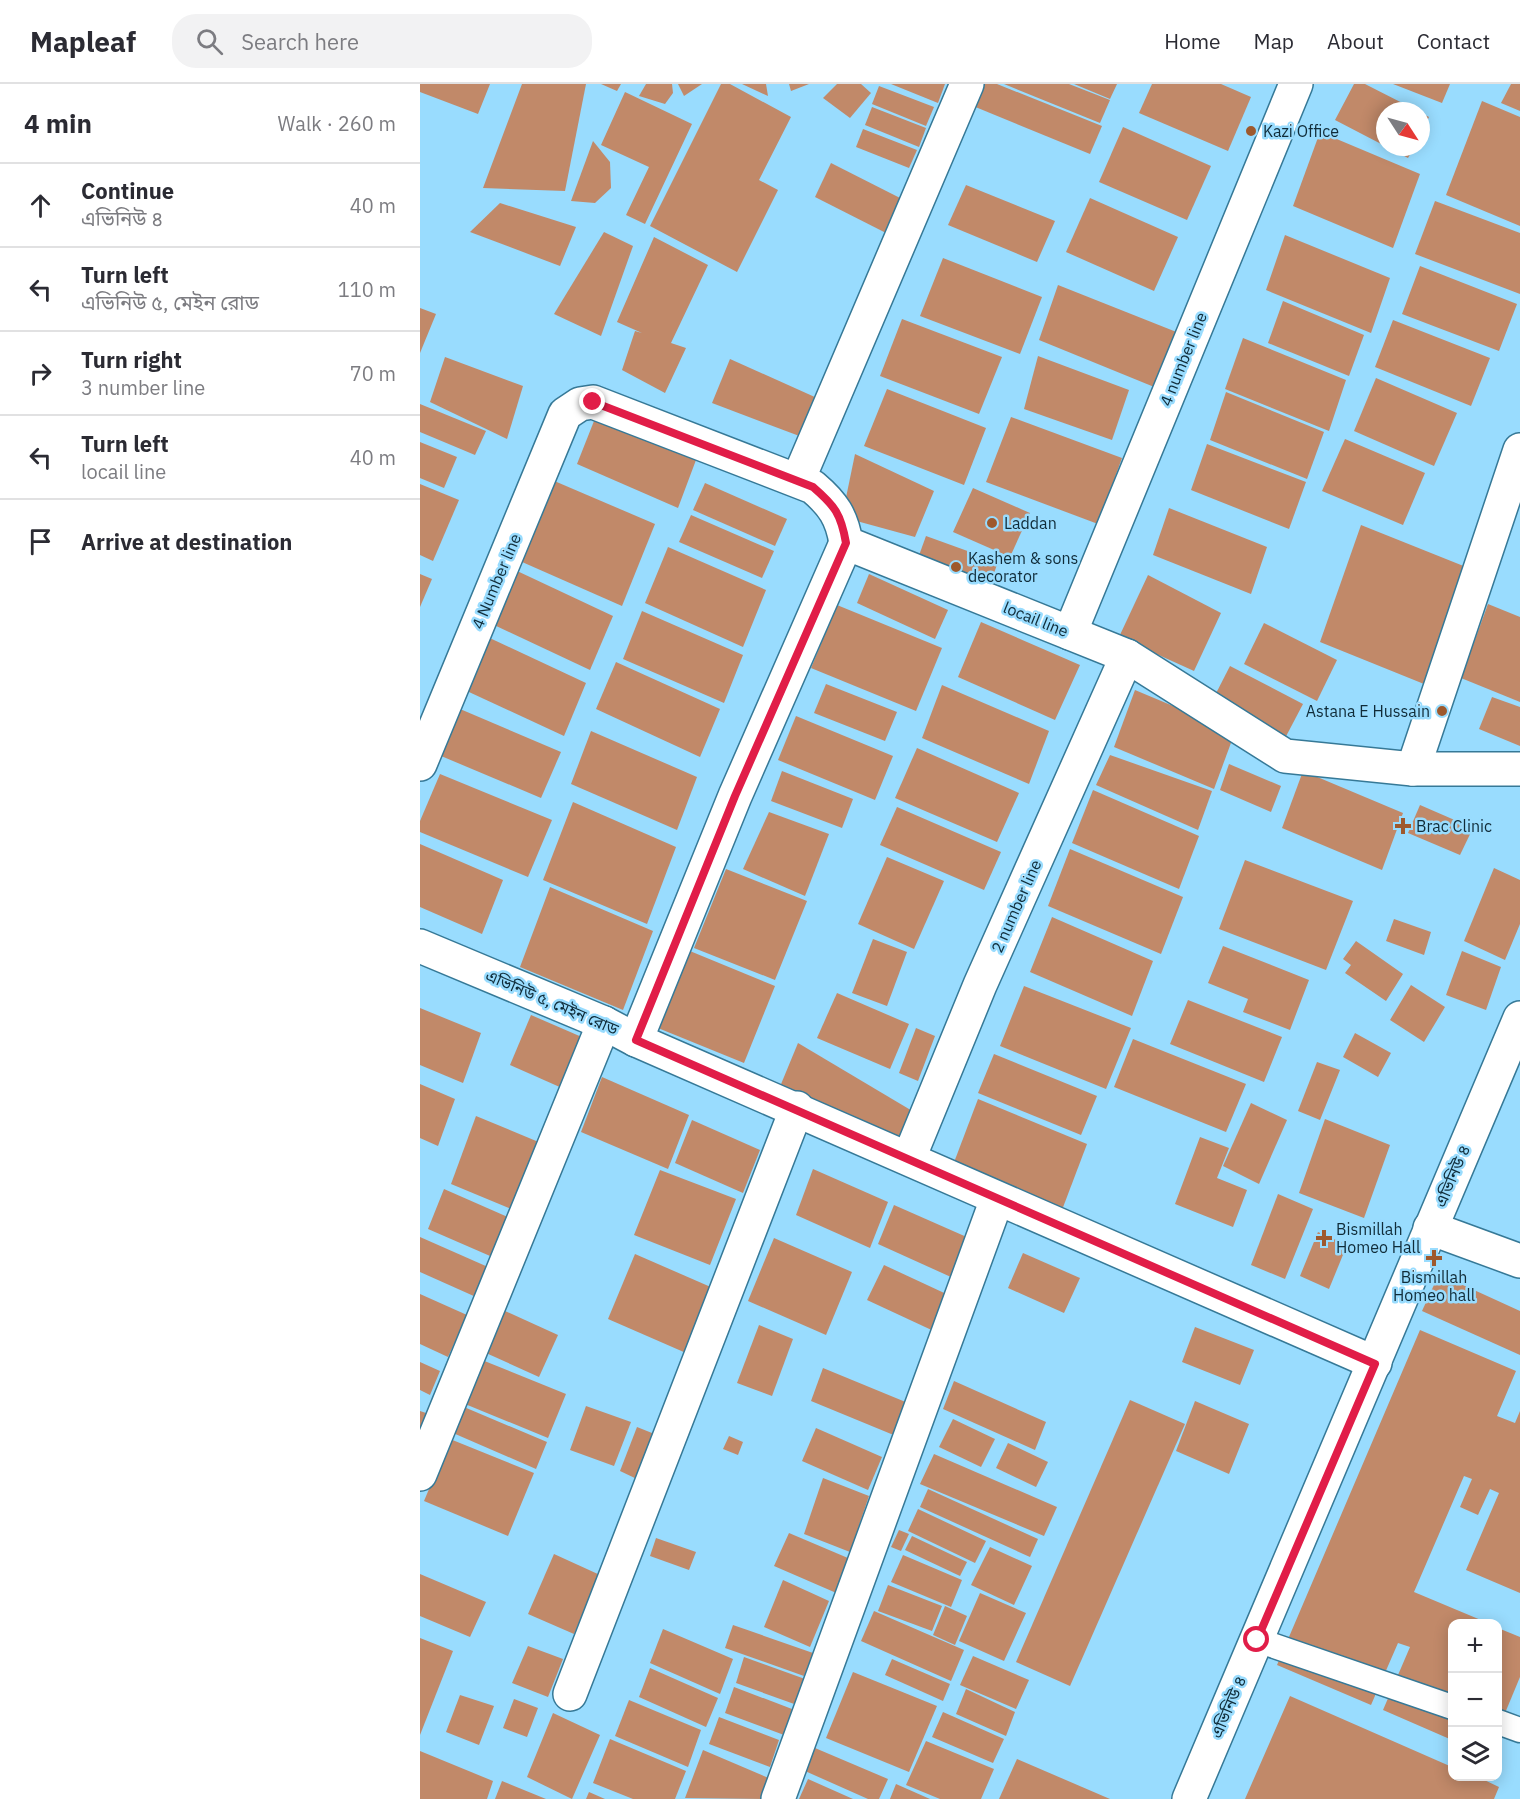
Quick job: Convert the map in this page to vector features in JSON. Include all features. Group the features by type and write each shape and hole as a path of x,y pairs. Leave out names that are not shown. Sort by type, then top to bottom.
{"street":[{"path":"636,1040 735,796 846,543 843,521 833,504 813,487 798,480 967,84"},
{"name":"4 number line","path":"1070,633 1296,84"},
{"name":"4 Number line","path":"420,764 565,414 580,404 593,402 798,480"},
{"path":"1413,769 1520,450"},
{"name":"locail line","path":"846,543 1127,656 1285,756 1413,769 1520,769"},
{"name":"2 number line","path":"909,1158 980,984 1127,656"},
{"name":"এভিনিউ ৫, মেইন রোড","path":"420,946 604,1023 636,1040 797,1108 1375,1364"},
{"name":"এভিনিউ ৪","path":"1189,1799 1520,1018"},
{"path":"420,1474 604,1023"},
{"path":"570,1694 797,1108"},
{"path":"778,1799 997,1198"},
{"path":"1430,1228 1520,1261"}],"lane":[{"path":"1257,1640 1448,1706"},
{"path":"1502,1724 1520,1730"}],"building":[{"path":"420,84 490,84 478,114 420,92"},
{"path":"522,84 586,84 565,191 483,188"},
{"path":"601,84 621,84 617,91"},
{"path":"646,84 672,84 673,93 665,104 639,96"},
{"path":"678,84 702,84 684,96"},
{"path":"721,84 730,84 791,117 759,180 778,190 737,272 650,226"},
{"path":"742,84 766,84 768,96"},
{"path":"789,84 809,84 791,91"},
{"path":"837,84 861,84 871,93 850,118 823,98"},
{"path":"891,84 945,84 938,103"},
{"path":"982,84 997,84 1102,126 1090,154 973,106"},
{"path":"1004,84 1069,84 1110,100 1100,123"},
{"path":"1074,84 1117,84 1110,99"},
{"path":"1152,84 1221,84 1251,97 1228,151 1139,113"},
{"path":"1354,84 1365,84 1400,102 1376,102 1376,141 1335,120"},
{"path":"1393,84 1450,84 1442,103"},
{"path":"1511,84 1520,84 1520,111 1501,103"},
{"path":"879,86 934,107 926,126 872,104"},
{"path":"625,92 692,124 645,224 626,215 649,167 601,145"},
{"path":"1482,101 1520,117 1520,226 1446,195"},
{"path":"872,107 926,128 919,147 865,125"},
{"path":"1123,127 1211,166 1187,220 1099,182"},
{"path":"863,129 917,150 909,168 856,147"},
{"path":"1320,132 1420,174 1393,248 1293,206"},
{"path":"593,141 610,162 611,188 595,203 571,201"},
{"path":"831,163 904,200 888,234 815,197"},
{"path":"966,185 1055,221 1037,262 948,225"},
{"path":"1090,198 1178,237 1154,291 1066,252"},
{"path":"1435,201 1520,233 1520,294 1415,254"},
{"path":"500,203 576,227 560,266 470,232"},
{"path":"604,232 633,246 601,336 554,314"},
{"path":"1285,235 1390,278 1371,333 1266,290"},
{"path":"654,237 708,265 671,343 686,348 665,393 622,370 635,331 642,333 617,322"},
{"path":"943,258 1042,297 1020,354 920,316"},
{"path":"1420,266 1517,304 1499,351 1402,314"},
{"path":"1058,285 1184,335 1164,391 1039,340"},
{"path":"1283,301 1364,335 1349,376 1268,343"},
{"path":"420,308 436,314 420,353"},
{"path":"902,319 1002,357 979,414 880,376"},
{"path":"1393,320 1490,358 1471,406 1375,367"},
{"path":"1243,338 1346,380 1329,431 1225,389"},
{"path":"1038,356 1129,390 1112,440 1024,409"},
{"path":"445,357 523,386 507,439 430,402"},
{"path":"730,359 817,398 802,437 712,403"},
{"path":"1376,378 1457,413 1434,466 1354,431"},
{"path":"887,389 986,428 964,485 864,446"},
{"path":"1226,392 1324,432 1307,479 1210,440"},
{"path":"420,404 486,431 475,455 420,432"},
{"path":"596,416 696,460 678,508 577,464"},
{"path":"1011,417 1122,458 1098,524 986,482"},
{"path":"1345,439 1425,473 1403,525 1322,491"},
{"path":"420,442 457,457 444,488 420,478"},
{"path":"1207,444 1306,482 1289,529 1191,490"},
{"path":"855,454 934,491 915,537 842,517"},
{"path":"545,477 655,524 622,606 513,558"},
{"path":"705,483 787,519 775,546 693,510"},
{"path":"420,484 459,500 433,561 420,555"},
{"name":"Laddan","path":"973,488 1030,513 1010,557 953,532"},
{"path":"1169,508 1267,547 1251,594 1153,555"},
{"path":"691,515 774,551 762,578 679,542"},
{"path":"1361,525 1466,567 1424,684 1320,642"},
{"name":"Kashem & sons decorator","path":"926,536 998,562 985,598 913,572"},
{"path":"668,547 766,590 743,647 645,603"},
{"path":"515,570 613,616 590,670 492,624"},
{"path":"420,574 432,579 420,607"},
{"path":"869,574 948,610 935,639 857,603"},
{"path":"1148,575 1221,613 1194,671 1119,637"},
{"path":"1488,604 1520,617 1520,702 1461,678"},
{"path":"837,605 942,648 916,711 811,668"},
{"path":"642,611 743,655 724,703 623,659"},
{"path":"981,622 1080,665 1055,720 958,677"},
{"path":"1264,623 1337,660 1317,701 1244,664"},
{"path":"479,633 586,683 564,736 456,686"},
{"path":"616,662 720,709 700,757 596,709"},
{"path":"1230,666 1303,704 1282,744 1209,707"},
{"path":"826,684 897,712 885,741 814,713"},
{"path":"942,685 1049,731 1029,784 922,738"},
{"path":"1135,690 1235,732 1214,789 1114,747"},
{"path":"1492,697 1520,707 1520,746 1479,729"},
{"path":"453,706 561,752 541,798 434,753"},
{"path":"796,716 893,756 875,800 778,760"},
{"path":"591,731 697,777 677,830 571,784"},
{"path":"917,748 1019,793 997,842 895,798"},
{"path":"1110,755 1212,791 1198,830 1096,785"},
{"path":"1229,764 1281,786 1271,812 1220,790"},
{"path":"782,771 853,799 842,828 771,801"},
{"path":"1303,771 1403,813 1382,870 1282,828"},
{"path":"440,774 552,820 528,877 420,832 420,821"},
{"path":"1093,790 1199,836 1179,889 1072,843"},
{"path":"573,802 676,847 647,924 543,880"},
{"path":"1420,805 1473,828 1460,855 1408,833"},
{"path":"897,807 1001,852 984,890 880,845"},
{"path":"769,812 829,834 805,896 743,869"},
{"path":"420,844 503,880 482,934 420,907"},
{"path":"1070,849 1183,897 1161,954 1048,906"},
{"path":"887,857 944,881 914,949 858,924"},
{"path":"1245,860 1353,901 1326,970 1219,929"},
{"path":"1494,868 1520,880 1520,924 1505,960 1464,941"},
{"path":"726,869 807,901 775,980 694,948"},
{"path":"550,887 653,931 623,1010 520,967"},
{"path":"1052,917 1153,961 1132,1016 1030,972"},
{"path":"1394,919 1431,932 1424,955 1386,941"},
{"path":"873,939 907,952 887,1006 852,993"},
{"path":"1356,941 1403,974 1386,1001 1345,973 1351,965 1343,959"},
{"path":"1223,946 1309,980 1290,1030 1243,1012 1248,999 1208,983"},
{"path":"685,949 775,986 744,1063 653,1026"},
{"path":"1462,951 1501,967 1486,1010 1446,995"},
{"path":"1411,985 1445,1007 1424,1042 1390,1020"},
{"path":"1024,986 1131,1028 1106,1089 1000,1046"},
{"path":"837,993 909,1024 890,1069 817,1038"},
{"path":"1188,1000 1282,1037 1264,1082 1170,1044"},
{"path":"420,1008 481,1033 463,1083 420,1065"},
{"path":"531,1015 591,1041 571,1092 510,1065"},
{"path":"916,1028 935,1036 918,1081 899,1073"},
{"path":"1355,1033 1391,1053 1378,1077 1343,1057"},
{"path":"1133,1039 1246,1084 1226,1132 1114,1087"},
{"path":"798,1043 914,1112 896,1145 779,1089"},
{"path":"994,1054 1097,1096 1081,1135 978,1093"},
{"path":"1317,1062 1340,1070 1320,1120 1298,1111"},
{"path":"602,1077 689,1115 668,1169 581,1132"},
{"path":"420,1084 455,1099 438,1146 420,1138"},
{"path":"978,1099 1087,1144 1062,1210 953,1165"},
{"path":"1251,1103 1287,1120 1259,1184 1223,1166"},
{"path":"476,1116 541,1143 516,1211 451,1184"},
{"path":"1325,1119 1390,1145 1364,1218 1299,1193"},
{"path":"692,1120 760,1150 743,1193 675,1163"},
{"path":"1200,1137 1229,1148 1217,1178 1247,1190 1233,1227 1175,1204"},
{"path":"813,1169 888,1202 870,1248 796,1215"},
{"path":"660,1170 736,1199 710,1265 634,1235"},
{"path":"444,1189 512,1219 497,1259 428,1229"},
{"path":"1278,1194 1313,1209 1285,1279 1251,1265"},
{"path":"894,1205 978,1242 962,1282 878,1244"},
{"path":"1318,1232 1347,1245 1329,1289 1300,1276"},
{"path":"420,1237 488,1267 476,1297 420,1272"},
{"path":"774,1238 852,1272 826,1335 748,1301"},
{"path":"1023,1253 1080,1278 1064,1313 1008,1288"},
{"path":"635,1254 713,1288 686,1353 608,1319"},
{"path":"884,1265 955,1298 938,1333 867,1300"},
{"path":"1439,1274 1520,1311 1520,1355 1422,1311"},
{"path":"420,1294 467,1315 448,1357 420,1344"},
{"path":"505,1311 558,1335 539,1377 486,1353"},
{"path":"759,1325 793,1339 772,1396 737,1383"},
{"path":"1195,1327 1254,1350 1240,1385 1182,1362"},
{"path":"1420,1330 1516,1371 1497,1416 1515,1423 1520,1411 1520,1593 1466,1570 1499,1493 1490,1489 1478,1515 1460,1507 1472,1479 1464,1476 1414,1592 1478,1619 1448,1619 1448,1738 1383,1710 1410,1647 1398,1643 1371,1705 1277,1665"},
{"path":"482,1360 566,1394 548,1438 465,1404"},
{"path":"420,1362 440,1371 430,1395 420,1390"},
{"path":"823,1368 908,1403 896,1436 811,1401"},
{"path":"954,1381 1046,1422 1035,1450 943,1409"},
{"path":"1130,1400 1185,1424 1070,1686 1016,1662"},
{"path":"1195,1401 1249,1424 1229,1474 1176,1451"},
{"path":"586,1406 631,1422 614,1466 570,1450"},
{"path":"464,1407 547,1442 536,1469 453,1433"},
{"path":"420,1411 426,1413 420,1429"},
{"path":"953,1419 995,1439 981,1467 939,1447"},
{"path":"637,1427 657,1435 639,1480 620,1471"},
{"path":"816,1428 882,1457 868,1490 802,1461"},
{"path":"729,1436 743,1442 738,1455 723,1449"},
{"path":"450,1439 534,1473 508,1536 424,1501"},
{"path":"1008,1443 1048,1462 1036,1487 996,1468"},
{"path":"934,1454 1057,1507 1044,1536 920,1484"},
{"path":"823,1478 869,1496 850,1552 804,1534"},
{"path":"928,1489 1038,1539 1030,1557 920,1507"},
{"path":"918,1509 986,1541 975,1563 908,1531"},
{"path":"899,1530 909,1534 901,1551 891,1547"},
{"path":"789,1533 855,1561 841,1595 774,1566"},
{"path":"912,1536 967,1562 960,1576 905,1550"},
{"path":"656,1538 696,1552 689,1570 650,1556"},
{"path":"990,1547 1032,1566 1014,1605 971,1585"},
{"path":"554,1554 600,1575 574,1634 528,1614"},
{"path":"903,1555 962,1580 951,1607 891,1582"},
{"path":"420,1574 486,1602 470,1637 420,1616"},
{"path":"783,1580 829,1601 810,1647 764,1627"},
{"path":"888,1585 942,1606 932,1631 878,1611"},
{"path":"980,1593 1026,1613 1004,1661 959,1641"},
{"path":"945,1606 967,1616 955,1645 933,1635"},
{"path":"874,1611 964,1650 951,1681 861,1641"},
{"path":"733,1625 813,1653 804,1676 725,1648"},
{"path":"663,1629 733,1659 720,1694 650,1663"},
{"path":"1502,1630 1520,1637 1520,1677 1502,1720"},
{"path":"420,1638 453,1651 420,1735"},
{"path":"528,1646 563,1659 548,1697 512,1683"},
{"path":"973,1656 1029,1680 1016,1709 960,1685"},
{"path":"744,1657 805,1679 797,1705 736,1683"},
{"path":"892,1659 950,1684 943,1701 885,1675"},
{"path":"650,1668 718,1698 706,1727 639,1697"},
{"path":"853,1672 937,1706 909,1772 826,1738"},
{"path":"734,1687 792,1709 784,1735 725,1713"},
{"path":"966,1689 1015,1712 1006,1736 956,1714"},
{"path":"460,1695 494,1706 479,1745 446,1732"},
{"path":"1290,1696 1448,1765 1448,1781 1486,1781 1499,1787 1494,1799 1245,1799"},
{"path":"514,1699 538,1708 527,1737 503,1728"},
{"path":"629,1700 701,1730 688,1767 615,1736"},
{"path":"943,1712 1004,1739 993,1763 932,1737"},
{"path":"553,1713 600,1735 572,1799 527,1777"},
{"path":"719,1717 779,1740 770,1767 709,1744"},
{"path":"610,1739 686,1771 675,1799 633,1799 593,1783"},
{"path":"926,1741 994,1769 981,1799 940,1799 906,1785"},
{"path":"815,1748 888,1779 879,1799 868,1799 805,1771"},
{"path":"703,1750 771,1779 764,1799 685,1798"},
{"path":"420,1751 493,1781 487,1799 420,1799"},
{"path":"1017,1759 1110,1799 999,1799"},
{"path":"808,1779 853,1799 799,1799"},
{"path":"502,1781 546,1799 495,1799"},
{"path":"896,1784 930,1799 890,1799"},
{"path":"589,1792 605,1799 586,1799"}],"place":[{"name":"Kazi Office","path":"1251,131"},
{"name":"Laddan","path":"992,523"},
{"name":"Kashem & sons decorator","path":"956,567"},
{"name":"Astana E Hussain","path":"1442,711"},
{"name":"Brac Clinic","path":"1403,826"},
{"name":"Bismillah Homeo Hall","path":"1324,1238"},
{"name":"Bismillah Homeo hall","path":"1434,1258"}],"route":[{"path":"593,402 813,487 833,504 843,521 846,543 735,796 636,1040 797,1108 1375,1364 1257,1640"}]}
